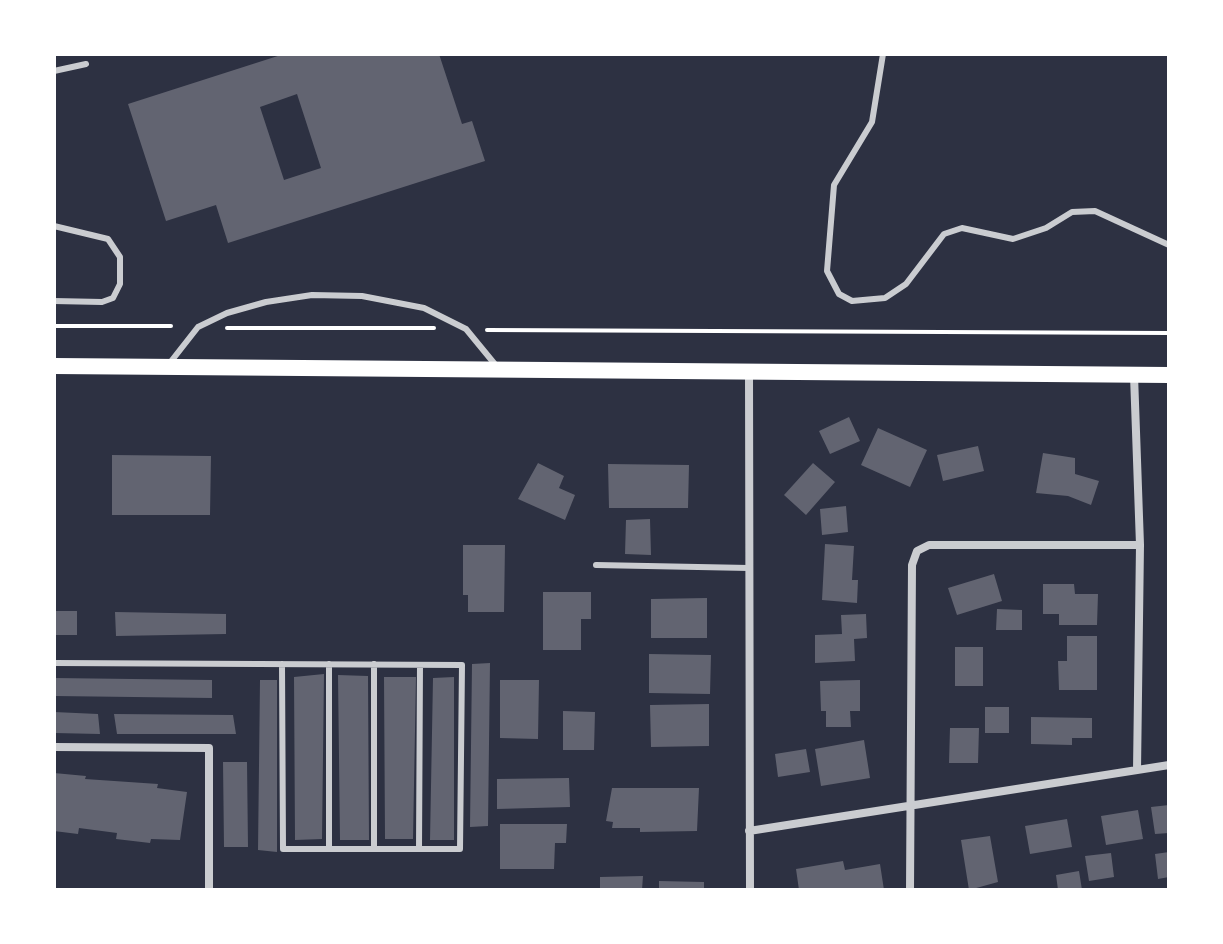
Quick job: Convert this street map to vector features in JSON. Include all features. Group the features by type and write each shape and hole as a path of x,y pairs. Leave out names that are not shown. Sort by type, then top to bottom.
{"main road":[{"path":"54,366 1169,375"}],"street":[{"path":"749,373 750,890"},
{"path":"1134,375 1140,545 1137,770"},
{"path":"910,890 912,565 917,551 929,545 1140,545"},
{"path":"54,747 209,748 209,890"},
{"path":"749,831 912,808 1169,765"}],"lane":[{"path":"883,54 872,122 834,185 827,271 839,294 852,301 885,298 906,284 944,234 962,228 1013,239 1046,228 1072,212 1095,211 1169,245"},
{"path":"54,71 86,64"},
{"path":"54,226 114,244 120,257 120,284 117,294 102,302 54,301"},
{"path":"166,367 198,327 208,322 266,302 312,295 362,296 424,308 466,329 501,371"},
{"path":"596,565 749,568"},
{"path":"54,663 374,664 462,665 460,849 283,849 282,664"},
{"path":"329,664 329,849"},
{"path":"374,664 374,849"},
{"path":"419,849 420,665"}],"path":[{"path":"54,326 171,326"},
{"path":"212,328 434,328"},
{"path":"487,330 1169,333"}],"building":[{"path":"284,54 439,54 462,124 472,121 485,161 228,243 216,205 166,221 128,104","holes":["297,94 321,168 284,180 260,107"]},
{"path":"849,417 860,441 830,454 819,431"},
{"path":"878,428 927,450 910,487 861,465"},
{"path":"978,446 984,471 943,481 937,455"},
{"path":"1043,453 1075,458 1075,474 1099,481 1091,505 1068,496 1036,493"},
{"path":"112,455 211,456 210,515 112,515"},
{"path":"538,463 564,476 559,488 575,495 565,520 518,499"},
{"path":"813,463 835,482 806,515 784,495"},
{"path":"608,464 689,465 688,508 609,508"},
{"path":"846,506 848,532 822,535 820,509"},
{"path":"650,519 651,555 625,554 626,520"},
{"path":"825,544 854,546 852,580 858,580 857,603 822,600"},
{"path":"463,545 505,545 504,612 468,612 468,595 463,595"},
{"path":"994,574 1002,601 957,615 948,588"},
{"path":"1043,584 1074,584 1075,594 1098,594 1097,625 1059,625 1059,614 1043,614"},
{"path":"543,592 591,592 591,619 581,619 581,650 543,650"},
{"path":"707,598 707,638 651,638 651,599"},
{"path":"997,609 1022,610 1022,630 996,630"},
{"path":"54,611 77,611 77,635 54,635"},
{"path":"115,612 226,614 226,634 116,636"},
{"path":"866,614 867,638 854,639 855,661 815,663 815,635 842,634 841,615"},
{"path":"1067,636 1097,636 1097,690 1059,690 1058,661 1067,661"},
{"path":"955,647 983,647 983,686 955,686"},
{"path":"649,654 711,655 710,694 649,693"},
{"path":"490,663 488,826 470,827 472,664"},
{"path":"324,674 322,839 295,840 294,677"},
{"path":"338,675 368,676 369,840 340,840"},
{"path":"384,677 416,677 413,839 385,839"},
{"path":"454,677 454,840 430,840 433,678"},
{"path":"54,678 212,680 212,698 54,696"},
{"path":"260,680 277,680 277,852 258,850"},
{"path":"500,680 539,680 538,739 500,738"},
{"path":"860,680 860,711 850,711 851,727 826,727 826,711 821,711 820,681"},
{"path":"709,704 709,746 651,747 650,705"},
{"path":"985,707 1009,707 1009,733 985,733"},
{"path":"563,711 595,712 594,750 563,750"},
{"path":"54,712 98,714 100,734 54,733"},
{"path":"114,714 233,715 236,734 117,734"},
{"path":"1031,717 1092,718 1092,738 1072,738 1072,745 1031,744"},
{"path":"950,728 979,728 978,763 949,763"},
{"path":"864,740 870,778 821,786 815,749"},
{"path":"806,749 810,772 778,777 775,754"},
{"path":"223,762 247,762 248,847 224,847"},
{"path":"54,773 86,776 85,779 158,784 157,788 187,792 180,840 151,839 150,843 116,839 117,833 79,828 78,834 54,831"},
{"path":"569,778 570,807 497,809 497,779"},
{"path":"612,788 699,788 697,831 640,832 640,828 612,828 613,822 606,821"},
{"path":"1169,805 1169,833 1155,834 1151,807"},
{"path":"1138,810 1143,839 1106,845 1101,816"},
{"path":"1067,819 1072,847 1030,854 1025,826"},
{"path":"500,824 567,824 566,843 555,843 554,869 500,869"},
{"path":"990,836 998,882 969,890 961,840"},
{"path":"1169,852 1169,877 1158,879 1155,854"},
{"path":"1111,853 1114,877 1089,881 1085,856"},
{"path":"843,861 845,870 880,864 884,890 799,890 796,869"},
{"path":"1079,871 1082,890 1058,890 1056,875"},
{"path":"643,876 642,890 600,890 600,877"},
{"path":"659,881 704,882 704,890 659,890"}]}
